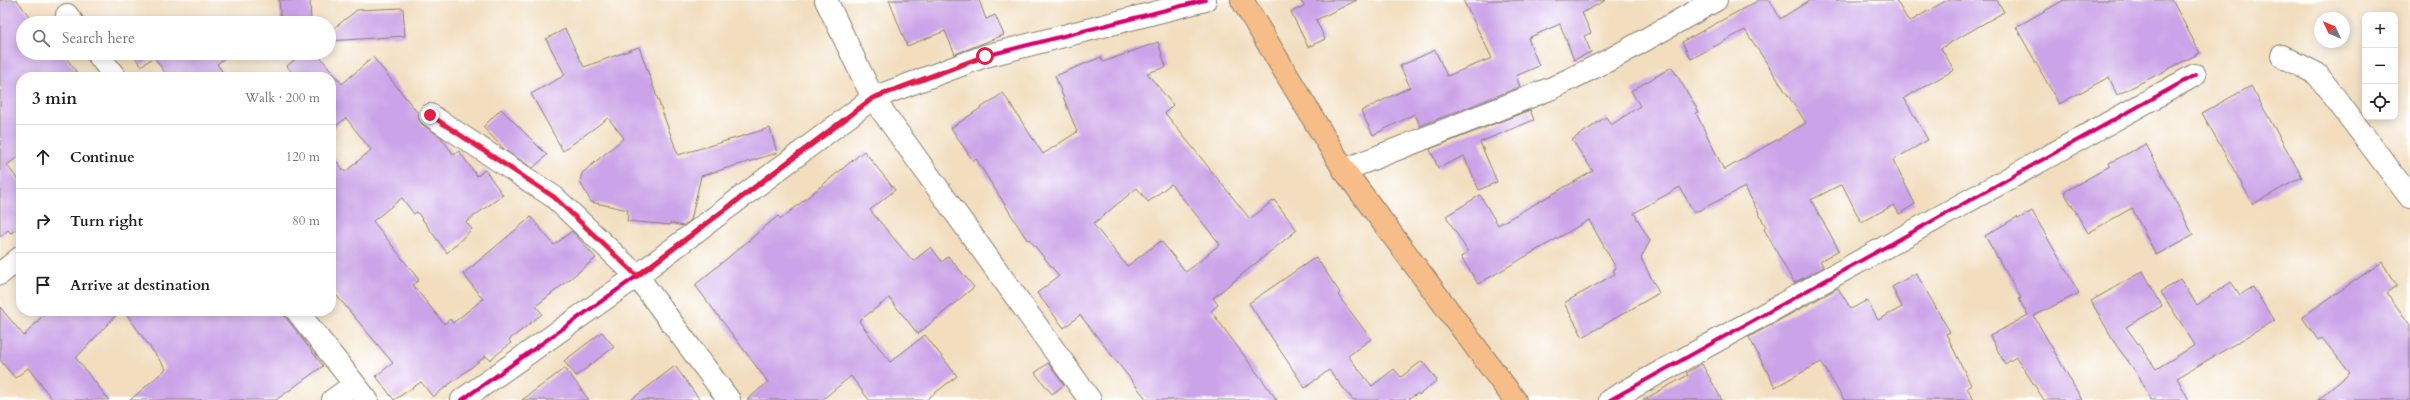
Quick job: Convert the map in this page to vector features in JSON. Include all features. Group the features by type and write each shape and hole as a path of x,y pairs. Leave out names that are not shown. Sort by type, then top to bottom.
{"main road":[{"path":"1242,0 1344,170 1515,400"}],"street":[{"path":"826,0 873,98 1090,400"},
{"path":"462,400 637,276 873,98 985,56 1205,0"},
{"path":"1344,170 1552,88 1611,58 1716,0"},
{"path":"2282,56 2318,74 2410,197"},
{"path":"102,60 111,72"},
{"path":"1610,400 2195,75"},
{"path":"430,115 554,197 637,276 729,400"},
{"path":"0,274 16,261"},
{"path":"301,316 361,392 333,400"}],"building":[{"path":"0,0 17,0 29,16 16,16 16,60 68,60 76,72 16,72 16,159 7,165 16,177 16,230 11,233 8,230 0,237"},
{"path":"279,0 310,0 311,16 280,16"},
{"path":"889,0 979,0 986,19 995,15 1004,35 955,54 945,31 907,46"},
{"path":"1300,0 1357,0 1316,20 1325,39 1308,47 1291,12 1304,6"},
{"path":"1463,0 1606,0 1582,13 1591,33 1584,36 1591,52 1574,60 1560,24 1528,38 1539,66 1516,76 1520,87 1420,126 1415,114 1373,135 1361,111 1410,87 1400,66 1435,50 1447,76 1492,58"},
{"path":"1759,0 1770,0 1780,19 1810,0 1896,0 1909,22 1947,0 1997,0 2004,12 1941,48 1954,70 1904,98 1928,140 1893,160 1915,204 1899,214 1894,205 1861,222 1842,184 1811,200 1839,250 1820,261 1824,267 1794,283 1764,229 1766,227 1745,187 1694,213 1680,187 1634,213 1650,241 1641,258 1659,293 1583,337 1564,303 1615,274 1613,270 1616,268 1589,220 1478,284 1461,257 1468,252 1446,216 1480,195 1498,225 1593,171 1572,140 1606,117 1611,125 1640,106 1631,91 1672,67 1699,112 1696,113 1724,170 1806,123 1745,30 1691,59 1682,42"},
{"path":"2064,0 2172,0 2200,53 2117,95 2109,77 2059,104 2016,27"},
{"path":"403,8 405,36 336,41 336,26 357,10"},
{"path":"565,29 584,67 639,47 678,155 770,128 777,153 701,176 691,220 683,226 670,223 670,225 627,221 628,210 591,202 580,182 582,173 624,138 608,118 563,151 531,94 565,75 546,39"},
{"path":"1158,42 1166,67 1147,73 1173,105 1165,113 1250,219 1274,200 1297,230 1213,298 1218,305 1211,311 1277,400 1147,400 1080,315 1064,328 1037,293 1059,276 1029,239 1027,240 976,159 973,161 951,128 1003,93 1043,154 1077,132 1055,76 1101,57 1103,62","holes":["1171,184 1220,244 1186,272 1161,241 1127,266 1093,224 1137,188 1148,202"]},
{"path":"373,57 418,113 419,120 423,125 440,136 454,155 459,151 477,176 485,170 503,195 466,222 472,229 447,253 417,212 414,214 402,198 373,221 419,280 413,285 444,324 450,319 453,323 483,299 463,274 531,217 554,245 572,231 596,258 536,306 542,314 509,340 511,343 490,360 486,356 433,397 421,382 394,400 376,376 393,363 336,295 336,160 345,172 371,150 346,118 336,126 336,77 342,84"},
{"path":"137,60 150,60 141,66"},
{"path":"156,60 222,60 217,64 223,72 164,72"},
{"path":"294,60 323,60 332,72 292,72 287,66"},
{"path":"2251,86 2302,177 2253,204 2202,113"},
{"path":"501,109 547,155 533,168 506,151 483,127"},
{"path":"1530,110 1534,120 1480,142 1497,182 1479,190 1464,156 1438,168 1430,149"},
{"path":"2146,144 2193,235 2156,255 2132,208 2088,233 2064,192 2110,166 2109,163"},
{"path":"864,151 895,190 870,210 913,261 931,247 942,262 948,256 974,287 918,334 889,298 859,321 890,362 925,335 957,376 926,400 869,400 851,376 822,400 747,400 768,382 695,285 778,216 781,219"},
{"path":"2032,211 2079,293 2034,316 2082,400 2044,400 2016,357 2005,364 1990,336 2028,315 2019,299 2021,298 1985,236 2017,217 2018,219"},
{"path":"1316,257 1340,293 1338,295 1371,339 1348,356 1372,386 1394,369 1401,377 1422,361 1437,380 1419,395 1418,393 1408,400 1353,400 1329,370 1305,388 1249,303"},
{"path":"2382,262 2397,286 2387,293 2410,325 2410,400 2318,400 2350,373 2322,338 2318,340 2302,317"},
{"path":"2143,271 2162,306 2126,327 2156,369 2195,345 2161,292 2180,279 2197,305 2231,282 2240,295 2253,287 2274,321 2177,378 2189,400 2151,400 2139,376 2116,345 2091,301"},
{"path":"1916,273 1950,332 1946,334 1971,385 1967,388 1974,400 1844,400 1821,362 1775,387 1749,337 1838,288 1851,309 1867,300 1878,320 1902,307 1892,287"},
{"path":"0,307 24,336 42,316 115,316 76,358 109,400 53,400 28,368 15,378 0,360"},
{"path":"128,316 285,316 323,366 276,400 130,400 166,369"},
{"path":"602,332 614,347 576,376 564,361"},
{"path":"1048,363 1064,385 1052,394 1035,373"},
{"path":"1702,364 1722,400 1643,400 1688,375 1686,373"},
{"path":"675,366 700,400 631,400"},
{"path":"565,368 589,400 522,400"}],"cycle path":[{"path":"462,400 637,276 873,98 985,56 1205,0"},
{"path":"1610,400 2195,75"}],"route":[{"path":"430,115 554,197 637,276 873,98 985,56"}]}
